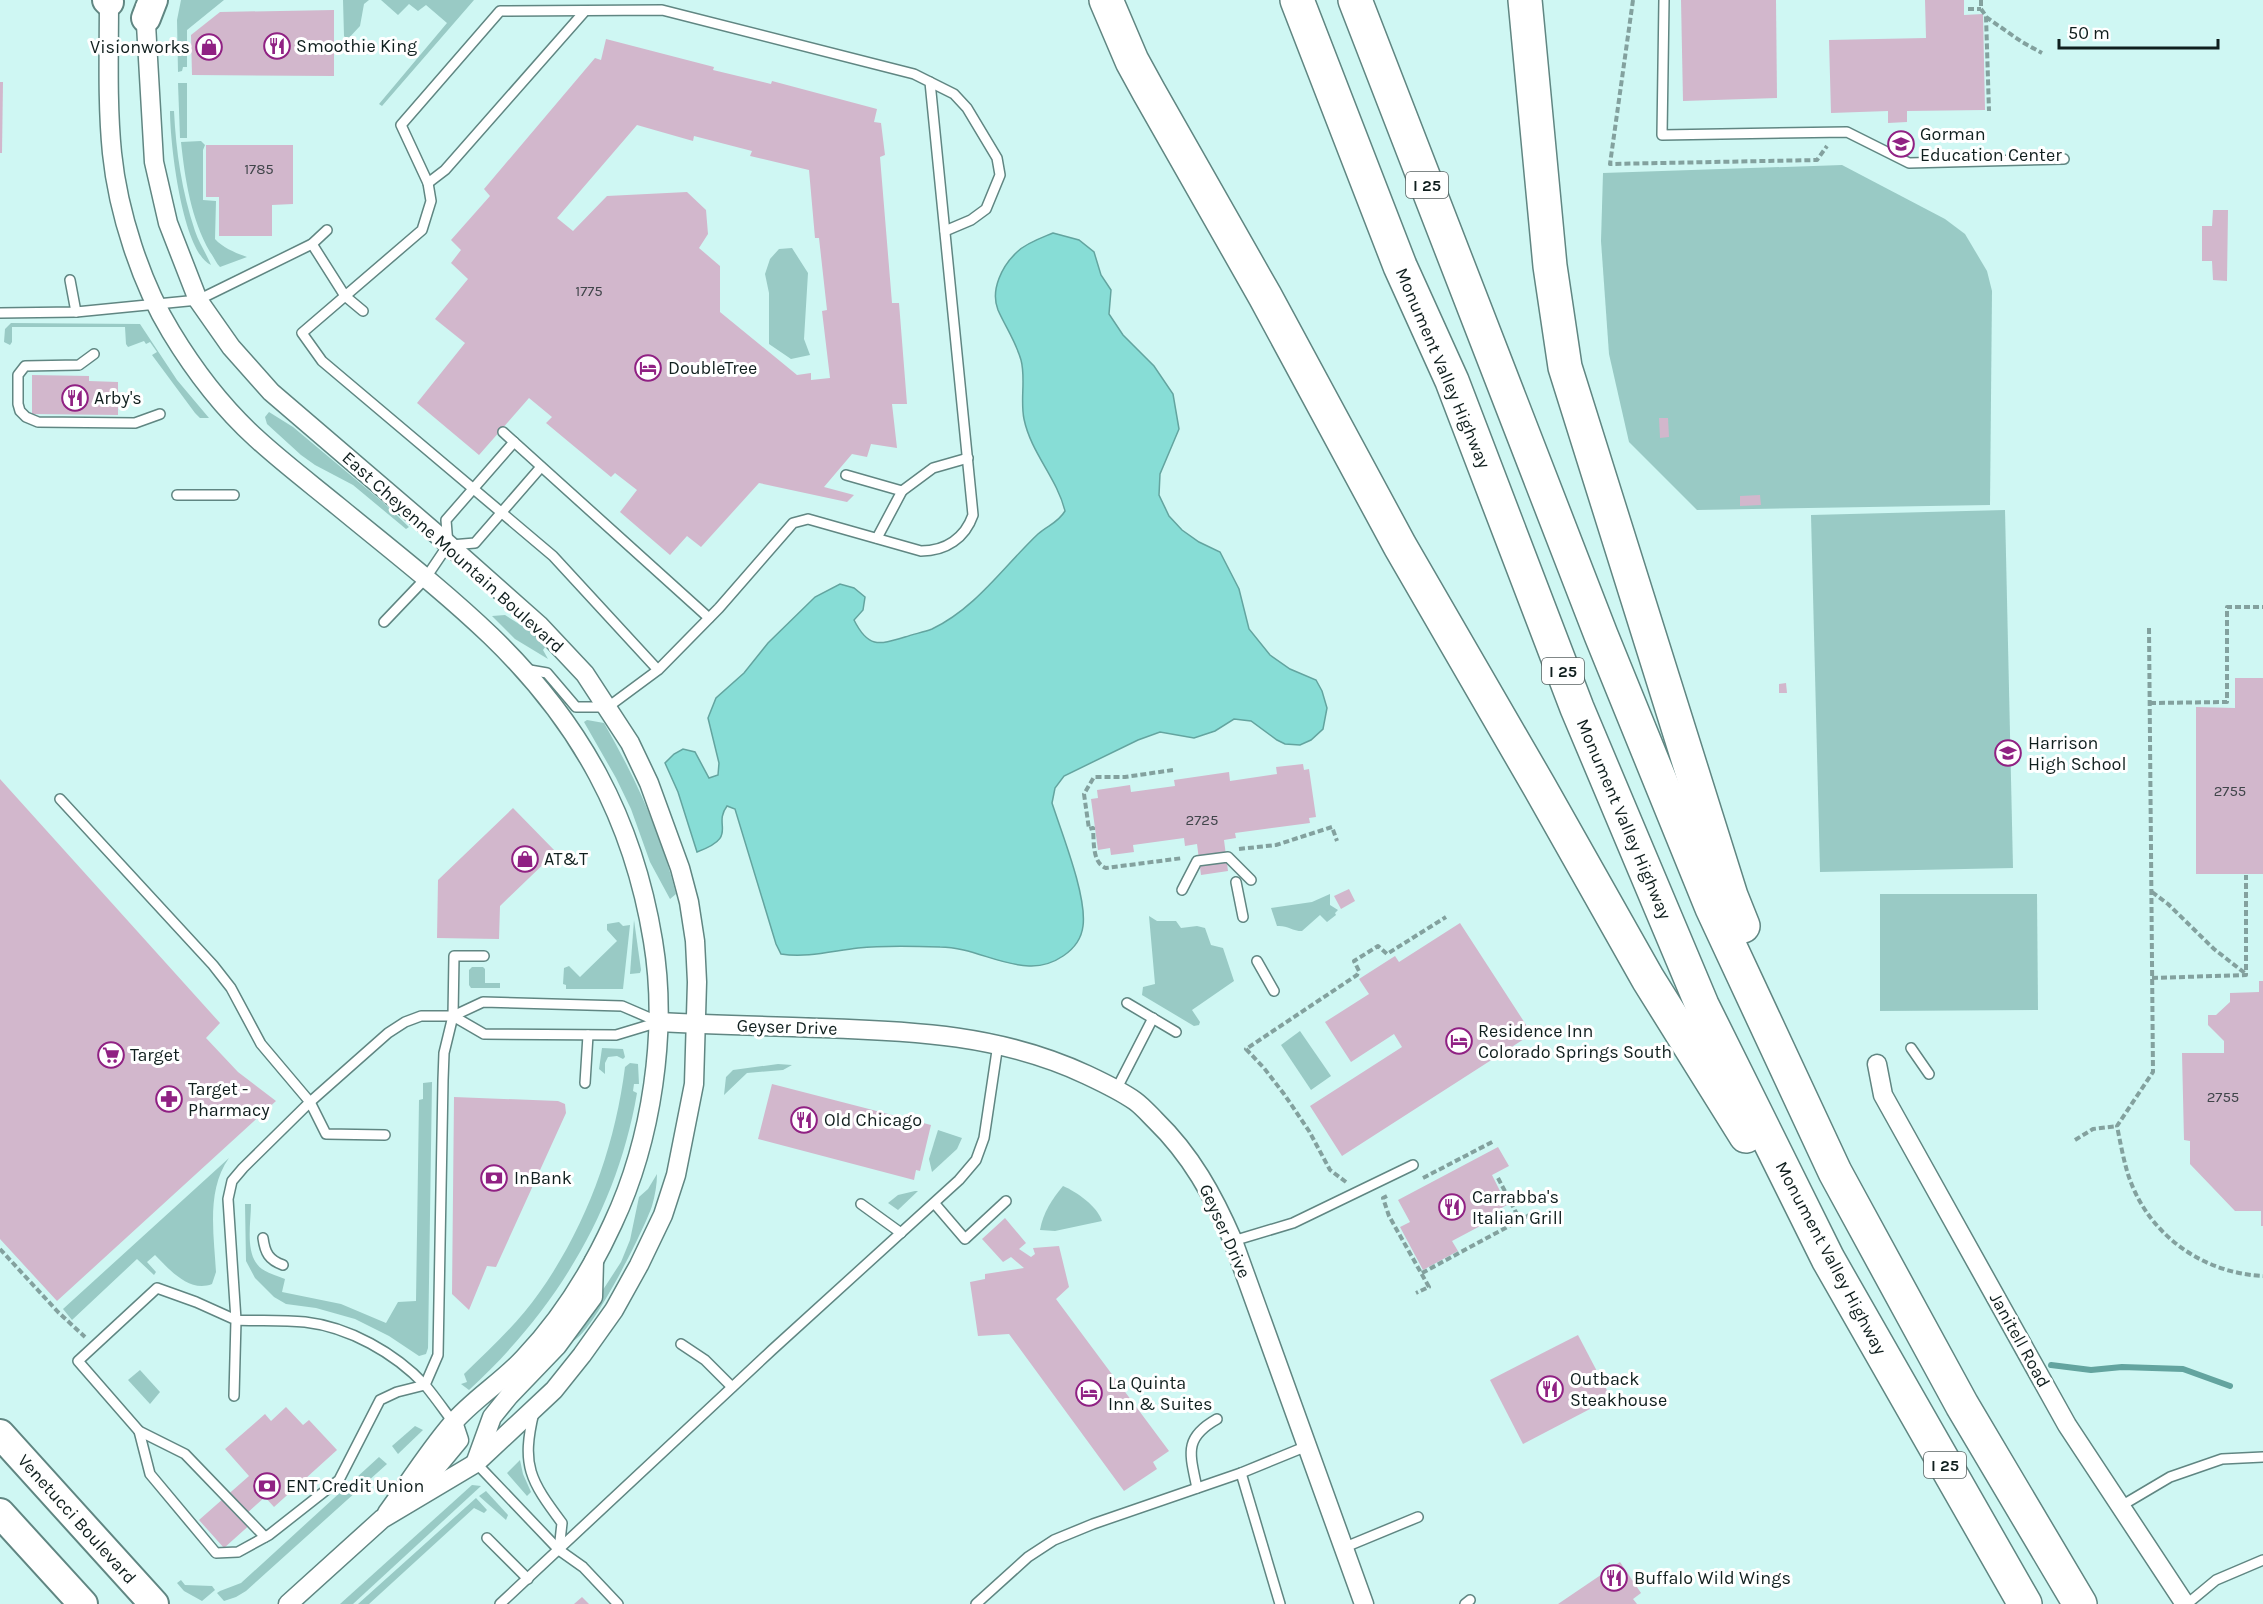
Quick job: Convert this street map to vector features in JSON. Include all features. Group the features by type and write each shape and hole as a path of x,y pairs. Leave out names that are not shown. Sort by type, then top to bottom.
{"highway":[{"path":"1084,0 1132,61"},
{"path":"1106,0 1132,61 1265,296 1400,546 1648,979 1865,1325"},
{"name":"Monument Valley Highway","path":"1296,0 1400,266 1452,381 1577,708 1702,1005 1828,1259 2025,1604"},
{"name":"I 25","path":"1355,0 1601,635 1712,908 1834,1172 1962,1405 2080,1604"},
{"path":"1528,10 1550,266 1565,367 1731,897 1754,956 1962,1405"}],"main road":[{"name":"Venetucci Boulevard","path":"0,1434 154,1604"},
{"path":"0,1513 82,1604"}],"street":[{"name":"East Cheyenne Mountain Boulevard","path":"108,1 111,129 115,176 131,237 168,328 204,380 252,435 490,635 522,669 567,725 589,757 619,816 645,893 657,968 659,1022 657,1063 641,1143 614,1221 594,1259 573,1294 526,1357 453,1422 382,1519 288,1604"},
{"name":"East Cheyenne Mountain Boulevard","path":"148,6 154,162 168,223 198,300 231,347 263,385 448,545 563,649 585,674 630,743 649,783 680,868 689,902 694,941 696,1024 694,1084 676,1175 663,1215 639,1265 614,1310 554,1390 476,1463 382,1519"},
{"name":"Geyser Drive","path":"659,1022 920,1032 998,1044 1040,1056 1075,1070 1136,1102 1186,1154 1205,1182 1233,1241 1364,1604"},
{"name":"Janitell Road","path":"1877,1064 1883,1095 2067,1425 2186,1604"},
{"name":"East Cheyenne Mountain Boulevard","path":"476,1463 492,1418 509,1396 557,1346 593,1297 594,1259"},
{"name":"East Cheyenne Mountain Boulevard","path":"403,1507 438,1468 459,1440 453,1422"}],"lane":[{"path":"1664,0 1662,135 1847,132 1909,162 2064,159"},
{"path":"658,670 553,556 322,361 302,333 422,230 431,201 428,183 401,125 500,11 662,10 914,74 954,94 967,108 997,158 1000,175 986,209 971,220 945,231"},
{"path":"428,183 445,170 585,11"},
{"path":"522,669 548,673 576,707 608,707 658,670 709,618 793,523 808,519 921,551 934,551 957,539 969,527 973,514 930,82"},
{"path":"0,313 76,312 198,300 312,244 327,230"},
{"path":"312,244 345,296 363,311"},
{"path":"70,280 76,312"},
{"path":"94,354 79,365 25,366 18,375 20,411 26,417 38,422 135,423 160,414"},
{"path":"502,432 709,618"},
{"path":"384,622 425,579 448,545 446,520 514,442"},
{"path":"877,538 902,491 933,468 968,458"},
{"path":"448,545 475,543 541,467"},
{"path":"846,476 902,491"},
{"path":"177,495 234,495"},
{"path":"60,799 213,965 231,988 261,1044 310,1102 326,1134 385,1135"},
{"path":"1182,890 1197,861 1217,858 1228,857 1251,880"},
{"path":"1236,882 1242,917"},
{"path":"425,1385 438,1355 444,1053 453,1016 454,956 484,956"},
{"path":"1257,961 1275,991"},
{"path":"234,1396 236,1320 231,1280 228,1199 232,1180 310,1102 388,1033 405,1022 421,1016 453,1016 483,1002 622,1006 659,1022"},
{"path":"1127,1003 1176,1032"},
{"path":"453,1016 484,1034 616,1035 659,1022"},
{"path":"1116,1090 1153,1018"},
{"path":"585,1083 588,1035"},
{"path":"500,1604 732,1387 959,1180 976,1160 984,1138 998,1044"},
{"path":"1911,1048 1929,1074"},
{"path":"1233,1241 1293,1223 1413,1165"},
{"path":"934,1204 965,1239 1006,1201"},
{"path":"861,1204 901,1233"},
{"path":"263,1238 265,1251 272,1261 283,1265"},
{"path":"265,1538 185,1454 140,1431 78,1362 157,1288 236,1320 304,1322 345,1332 369,1343 395,1360 425,1385 453,1422"},
{"path":"681,1344 705,1360 732,1387"},
{"path":"140,1431 150,1474 216,1553 238,1552 265,1538 339,1480 380,1400 397,1392 425,1385"},
{"path":"536,1407 528,1437 531,1473 537,1490 561,1523 559,1550"},
{"path":"1197,1488 1190,1455 1194,1437 1203,1427 1217,1419"},
{"path":"976,1604 1028,1557 1054,1540 1241,1473 1307,1446"},
{"path":"2121,1506 2170,1477 2222,1459 2263,1457"},
{"path":"476,1463 559,1550 583,1567 618,1604"},
{"path":"1241,1473 1280,1604"},
{"path":"1343,1548 1418,1517"},
{"path":"487,1538 528,1579"},
{"path":"2186,1604 2216,1580 2263,1560"}],"path":[{"path":"1633,0 1610,164 1817,160 1836,132"},
{"path":"1981,0 1981,9 1986,16 2022,42 2042,53"},
{"path":"1968,9 1981,9"},
{"path":"1986,16 1989,111"},
{"path":"2150,703 2227,702 2227,607 2263,607"},
{"path":"2149,628 2153,1072 2117,1126 2127,1172 2138,1197 2164,1233 2181,1249 2204,1263 2232,1272 2263,1276"},
{"path":"1173,770 1125,777 1094,777 1084,794 1089,829 1093,828 1096,859 1100,866 1106,868 1188,857"},
{"path":"1234,849 1276,845 1332,827 1337,840"},
{"path":"2246,875 2246,975"},
{"path":"2152,892 2246,975"},
{"path":"1347,1182 1330,1170 1309,1131 1284,1094 1246,1048 1357,975 1359,971 1354,961 1377,946 1387,954 1446,917"},
{"path":"2152,978 2246,975"},
{"path":"2075,1140 2093,1129 2117,1126"},
{"path":"1413,1182 1494,1141"},
{"path":"1498,1178 1520,1220"},
{"path":"1393,1193 1383,1198 1386,1207 1429,1287 1416,1293"},
{"path":"1422,1274 1535,1212"},
{"path":"0,1250 58,1312 94,1346"}],"shaded area":[{"path":"181,0 224,0 187,30 187,67 183,67 182,71 178,72 177,20"},
{"path":"343,0 369,0 364,4 360,26 347,40 344,36"},
{"path":"381,0 474,0 382,106 379,104 447,23 426,5 418,11 409,4 398,15"},
{"path":"178,83 187,83 187,138 180,138"},
{"path":"170,111 174,111 178,157 190,216 211,265 201,256 192,240 185,219 175,170"},
{"path":"201,141 205,145 203,150 203,200 216,201 215,239 226,248 247,257 220,267 198,226 185,170 181,142"},
{"path":"1842,165 1945,219 1965,234 1987,271 1992,291 1990,505 1697,510 1629,442 1609,354 1601,241 1603,173"},
{"path":"1053,233 1079,240 1094,252 1101,275 1111,290 1109,314 1123,335 1154,366 1173,394 1179,429 1160,474 1159,495 1169,516 1182,530 1199,542 1220,552 1239,589 1249,629 1270,655 1290,669 1316,680 1327,708 1323,729 1311,740 1300,745 1285,744 1251,721 1234,719 1215,731 1194,738 1160,732 1138,740 1064,776 1055,788 1052,803 1078,882 1083,926 1077,943 1071,950 1047,964 1018,965 963,950 920,946 868,947 810,955 781,954 735,809 727,806 723,813 722,831 718,841 697,852 678,792 665,763 683,749 695,752 709,778 718,775 719,763 708,718 716,698 744,673 768,643 815,597 840,584 854,588 865,597 863,610 854,620 864,636 875,642 888,642 932,629 948,620 976,598 1025,546 1065,511 1056,487 1027,431 1023,412 1021,360 998,310 995,294 1002,271 1017,252"},
{"path":"792,248 808,273 804,339 810,355 791,359 769,344 769,293 765,274 770,259 779,249"},
{"path":"11,323 140,324 177,380 209,418 200,418 195,413 152,355 157,352 150,342 146,344 144,341 128,347 125,327 12,327 10,345 4,342 5,329"},
{"path":"269,412 293,427 409,527 406,529 353,485 301,455 267,424 265,417"},
{"path":"2005,510 2013,868 1820,872 1811,515"},
{"path":"505,615 527,629 546,646 543,650 548,659 515,639 492,616"},
{"path":"587,720 604,723 636,785 655,827 670,871 676,894 670,899 650,862 631,809 616,778 584,722"},
{"path":"1330,894 1330,905 1338,910 1336,915 1327,922 1320,915 1302,931 1277,926 1271,908 1312,902"},
{"path":"1880,894 2037,894 2038,1010 1880,1011"},
{"path":"1149,916 1157,921 1176,921 1181,928 1197,926 1205,928 1211,945 1223,948 1234,981 1192,1010 1200,1022 1199,1025 1194,1026 1142,995 1143,987 1155,984"},
{"path":"634,920 641,970 640,973 630,974"},
{"path":"619,922 623,926 630,925 623,989 566,989 566,985 563,984 564,968 569,966 580,977 617,941 607,930 607,924"},
{"path":"472,967 483,967 485,983 500,983 500,988 471,988 469,970"},
{"path":"1300,1031 1331,1076 1311,1090 1281,1045"},
{"path":"602,1048 623,1049 625,1057 623,1059 617,1056 608,1057 605,1063 605,1074 599,1069"},
{"path":"630,1063 638,1064 639,1084 634,1084 633,1091 637,1093 628,1136 615,1178 598,1217 555,1292 529,1326 469,1390 461,1384 467,1382 464,1374 531,1304 556,1268 571,1241 606,1156 625,1067"},
{"path":"778,1064 792,1065 783,1070 747,1073 724,1095 726,1077 733,1070"},
{"path":"432,1082 428,1348 426,1354 419,1356 389,1336 355,1319 316,1308 286,1304 274,1297 255,1278 246,1261 245,1204 251,1204 250,1239 253,1256 262,1269 285,1279 282,1292 341,1304 386,1323 398,1302 416,1301 419,1100 423,1099 423,1083"},
{"path":"938,1130 962,1138 957,1149 932,1172 929,1159"},
{"path":"229,1158 217,1184 214,1198 213,1228 216,1272 212,1284 195,1285 180,1278 155,1255 147,1262 156,1272 154,1275 137,1259 72,1320 63,1309"},
{"path":"657,1174 652,1206 629,1257 593,1319 582,1334 573,1341 575,1333 621,1262 630,1240 639,1197 648,1189"},
{"path":"1063,1186 1086,1200 1096,1210 1102,1221 1055,1231 1040,1230 1049,1206"},
{"path":"918,1191 898,1210 888,1203 898,1195"},
{"path":"140,1370 160,1392 150,1404 128,1380"},
{"path":"415,1426 423,1430 398,1454 392,1446"},
{"path":"379,1457 387,1464 246,1591 224,1601 217,1593 241,1583"},
{"path":"520,1460 531,1492 527,1496 507,1473"},
{"path":"472,1485 481,1486 353,1604 340,1604"},
{"path":"486,1491 508,1515 506,1520 479,1496"},
{"path":"476,1498 487,1510 484,1513 474,1508 369,1604 358,1604"},
{"path":"181,1580 185,1585 212,1586 215,1590 202,1601 184,1591 177,1583"}],"building":[{"path":"1681,0 1776,0 1777,98 1683,101"},
{"path":"1925,0 1964,0 1964,15 1983,14 1985,110 1907,111 1907,122 1888,123 1888,111 1831,113 1829,40 1926,38"},
{"path":"334,10 334,76 192,75 191,35 220,12"},
{"path":"606,39 714,67 713,70 771,84 772,81 877,109 874,122 881,123 885,155 880,157 892,303 899,303 907,404 892,404 897,448 871,444 867,457 852,454 824,487 854,495 847,502 759,483 701,547 687,536 670,555 620,512 637,490 615,473 611,477 546,423 552,417 529,398 479,455 417,403 465,343 435,319 468,279 451,263 461,250 451,240 490,196 484,189 595,58 601,60","holes":["637,125 693,141 694,136 752,151 750,156 809,170 815,238 819,238 827,310 822,311 830,378 811,380 811,373 797,375 720,312 720,266 699,248 708,234 706,210 687,192 607,196 573,231 557,218"]},
{"path":"0,82 3,82 2,153 0,153"},
{"path":"206,145 293,145 293,204 272,205 272,236 219,236 219,197 206,197"},
{"path":"2213,210 2228,210 2227,281 2213,280 2212,261 2202,261 2202,226 2212,226"},
{"name":"Arby's","path":"32,375 89,376 89,381 118,382 118,415 32,414"},
{"path":"1659,418 1668,418 1669,437 1660,438"},
{"path":"1760,495 1761,505 1740,506 1740,496"},
{"path":"2235,678 2263,678 2263,874 2196,874 2196,707 2235,708"},
{"path":"1786,683 1787,693 1779,693 1779,684"},
{"path":"1303,764 1304,770 1309,769 1316,817 1309,818 1310,823 1235,833 1236,838 1224,840 1228,871 1201,875 1197,844 1185,846 1184,838 1133,845 1134,852 1111,855 1110,848 1098,850 1091,799 1098,798 1097,790 1130,785 1131,792 1175,786 1174,780 1229,772 1230,781 1277,774 1276,767"},
{"name":"Target","path":"0,779 220,1023 206,1038 238,1072 276,1101 57,1301 0,1239"},
{"path":"513,808 556,852 500,906 499,939 437,938 438,880"},
{"path":"1349,889 1355,901 1341,909 1334,896"},
{"name":"Residence Inn Colorado Springs South","path":"1460,923 1532,1034 1342,1156 1310,1106 1402,1047 1394,1034 1351,1062 1325,1022 1369,994 1359,979 1395,956 1399,962"},
{"path":"2259,981 2263,981 2263,1226 2261,1226 2261,1211 2235,1211 2190,1164 2190,1141 2184,1140 2182,1053 2224,1053 2224,1041 2208,1025 2208,1015 2216,1015 2230,1002 2230,993 2259,992"},
{"path":"772,1084 931,1125 920,1171 916,1170 914,1180 758,1139"},
{"path":"454,1097 558,1101 565,1104 566,1113 496,1267 487,1266 469,1310 452,1294"},
{"name":"Carrabba's Italian Grill","path":"1498,1147 1509,1166 1492,1175 1507,1205 1498,1210 1501,1215 1452,1241 1458,1251 1423,1270 1400,1227 1410,1222 1398,1200"},
{"name":"La Quinta Inn & Suites","path":"1005,1218 1026,1243 1019,1249 1031,1257 1035,1254 1033,1248 1059,1246 1069,1287 1056,1299 1169,1451 1153,1462 1157,1469 1124,1491 1009,1334 978,1336 970,1282 985,1279 985,1274 1024,1268 1011,1257 1003,1262 982,1239"},
{"name":"Outback Steakhouse","path":"1578,1335 1611,1398 1523,1444 1490,1380"},
{"name":"ENT Credit Union","path":"286,1407 303,1425 309,1420 337,1450 274,1507 265,1497 246,1514 253,1522 224,1548 199,1520 249,1476 225,1449 265,1414 271,1421"},
{"name":"Buffalo Wild Wings","path":"1620,1562 1641,1593 1633,1599 1637,1604 1558,1604"},
{"path":"582,1597 589,1604 574,1604"}],"waterway":[{"path":"2051,1365 2091,1370 2122,1367 2183,1369 2230,1386"}],"place":[{"name":"Smoothie King","path":"277,46"},
{"name":"Visionworks","path":"209,47"},
{"name":"Gorman Education Center","path":"1901,144"},
{"name":"DoubleTree","path":"648,368"},
{"name":"Arby's","path":"75,398"},
{"name":"Harrison High School","path":"2008,753"},
{"name":"AT&T","path":"525,859"},
{"name":"Residence Inn Colorado Springs South","path":"1459,1041"},
{"name":"Target","path":"111,1055"},
{"name":"Target - Pharmacy","path":"169,1099"},
{"name":"Old Chicago","path":"804,1120"},
{"name":"InBank","path":"494,1178"},
{"name":"Carrabba's Italian Grill","path":"1452,1207"},
{"name":"Outback Steakhouse","path":"1550,1389"},
{"name":"La Quinta Inn & Suites","path":"1089,1393"},
{"name":"ENT Credit Union","path":"267,1486"},
{"name":"Buffalo Wild Wings","path":"1614,1578"}]}
